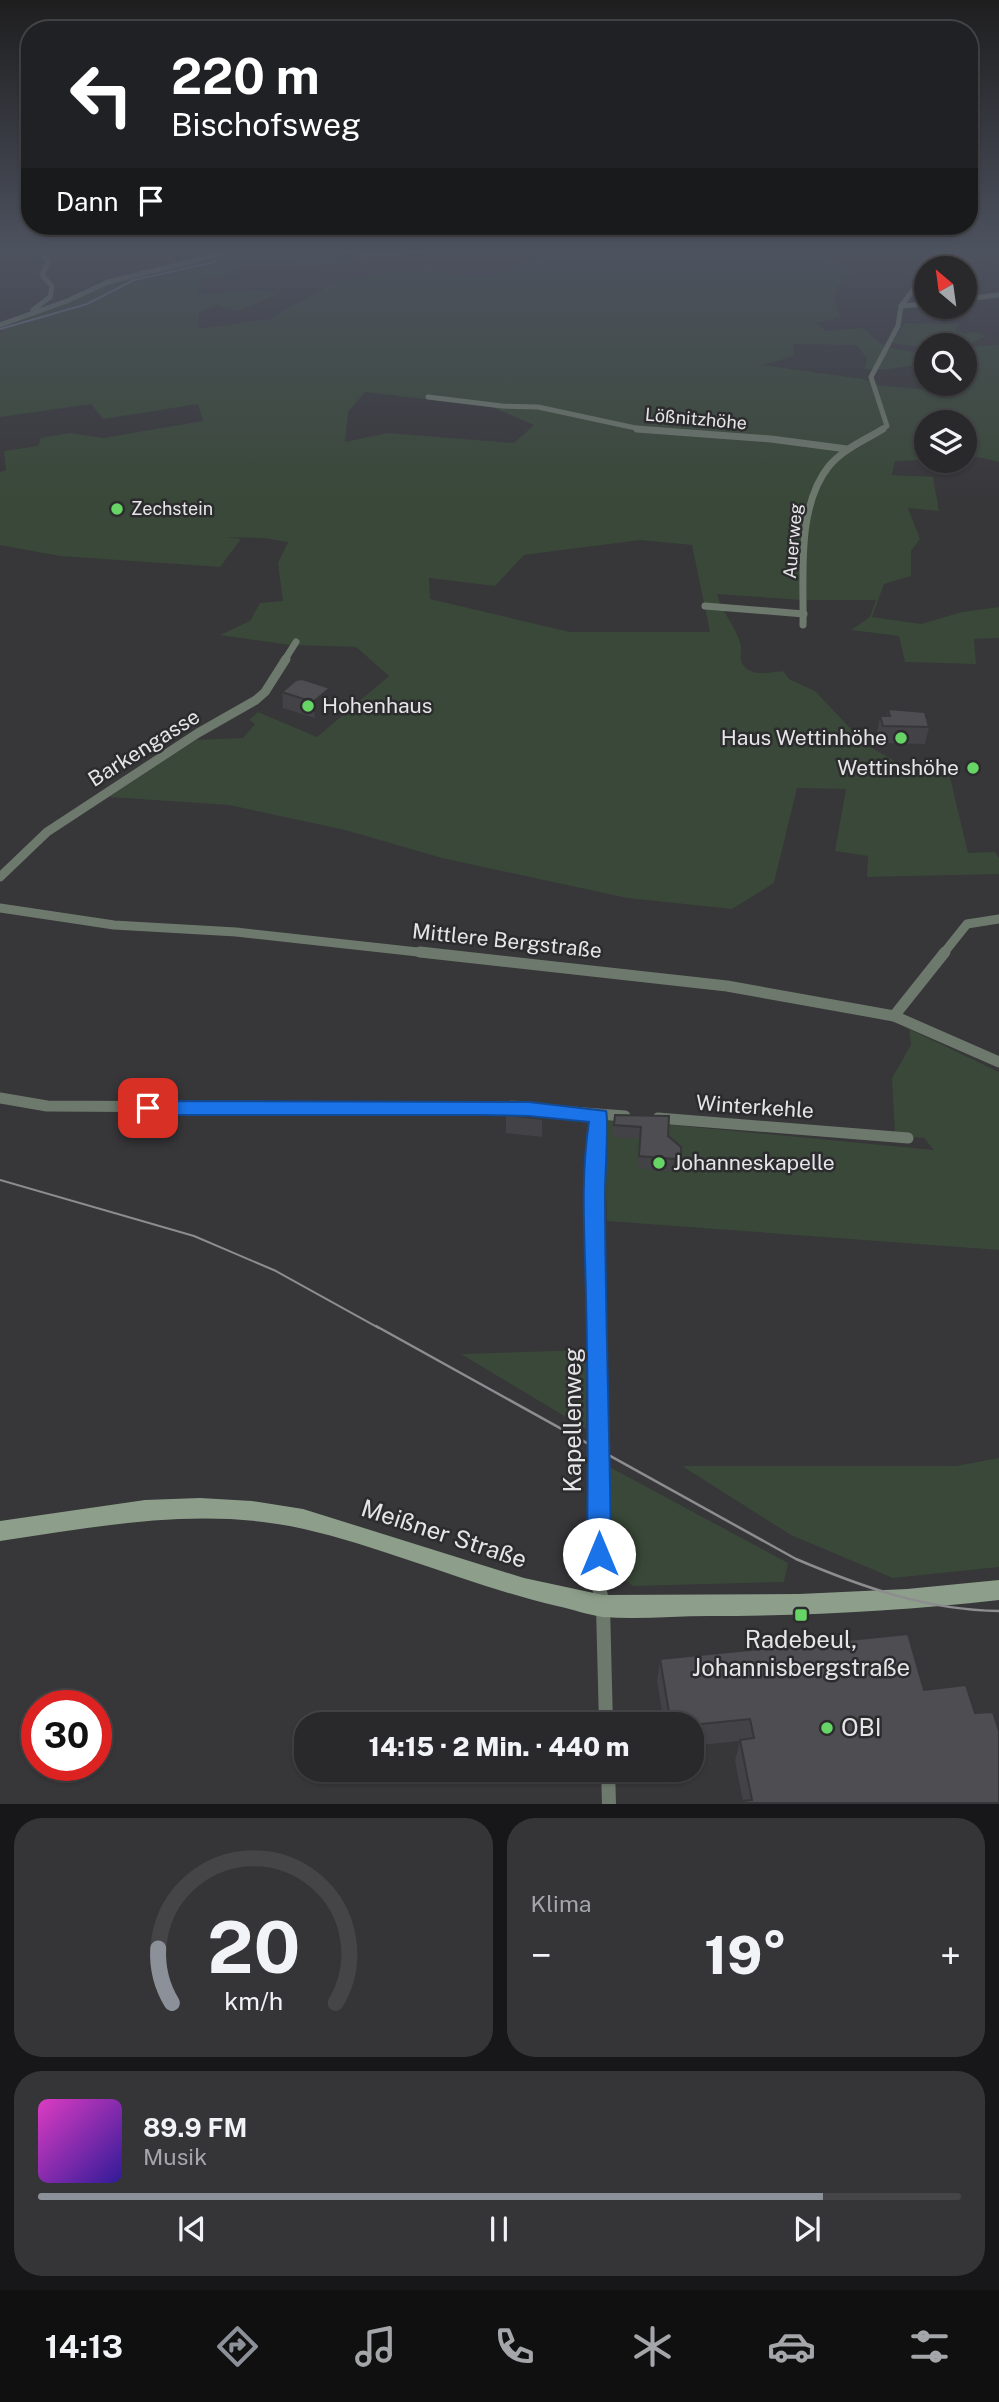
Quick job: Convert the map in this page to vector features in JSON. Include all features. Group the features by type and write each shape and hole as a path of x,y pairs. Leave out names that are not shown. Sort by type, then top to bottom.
{"main road":[{"name":"Meißner Straße","path":"0,1531 145,1510 200,1508 252,1511 303,1519 340,1529 524,1588 603,1606 799,1605 907,1600 999,1591"}],"street":[{"name":"Auerweg","path":"803,625 807,536 814,492 827,467 847,449 887,426 871,377 894,333"},
{"name":"Lößnitzhöhe","path":"428,397 502,407 538,407 648,432 771,439 847,449"},
{"path":"705,606 804,614"},
{"name":"Barkengasse","path":"0,877 47,832 198,733 256,700 265,692 296,642"},
{"name":"Mittlere Bergstraße","path":"0,908 114,925 236,932 537,966 636,974 739,988 894,1016 999,1062"},
{"path":"894,1016 967,924 999,919"},
{"path":"0,1098 47,1106 199,1109 493,1108 636,1116"},
{"name":"Kapellenweg","path":"599,1116 595,1143 599,1587 603,1606 607,1712"},
{"name":"Winterkehle","path":"649,1118 908,1138"},
{"path":"608,1782 608,1804"}],"green space":[{"path":"0,333 869,333 887,346 914,352 914,366 864,369 867,359 857,345 793,344 794,356 762,365 862,379 882,386 914,388 914,396 977,396 977,347 999,345 999,462 977,457 977,410 914,410 914,460 895,461 892,475 933,477 939,511 908,508 920,539 911,551 911,576 884,584 872,617 921,624 962,612 999,607 999,638 974,639 976,664 905,662 899,636 851,630 870,617 876,600 801,600 717,594 739,639 743,665 749,670 763,673 783,671 789,679 815,691 865,744 898,763 923,763 925,767 942,767 949,773 968,853 995,852 999,858 999,874 867,877 868,856 835,851 846,789 797,788 774,883 732,909 627,898 442,858 345,830 229,805 109,797 196,740 243,738 255,724 249,720 258,712 317,737 389,676 356,647 290,645 220,635 250,621 260,603 283,601 278,563 288,542 226,537 241,539 220,567 60,556 0,545 0,472 6,470 4,451 38,446 41,438 70,433 103,438 203,421 198,404 103,419 91,404 0,417","holes":["365,392 492,407 534,425 514,443 388,433 345,442 348,412","640,540 692,545 710,632 570,632 430,599 429,578 495,586 524,555"]},
{"path":"898,333 914,333 914,346 893,343"},
{"path":"977,333 986,336 977,340"},
{"path":"909,1029 999,1072 999,1250 607,1221 604,1124 609,1119 934,1150 924,1138 895,1135 892,1078 911,1045"},
{"path":"586,1350 586,1429 461,1354"},
{"path":"999,1458 999,1567 893,1578 791,1535 682,1466 956,1466"},
{"path":"604,1464 788,1563 784,1582 633,1586 609,1568"}],"building":[{"path":"302,679 330,688 313,702 282,692 296,680"},
{"path":"888,709 925,712 929,727 883,726 880,716 890,716"},
{"path":"509,1099 545,1102 542,1119 506,1115"},
{"path":"615,1115 669,1116 668,1136 681,1147 681,1154 674,1159 639,1156 641,1127 614,1125"},
{"name":"OBI","path":"908,1634 924,1690 966,1685 975,1713 993,1712 999,1731 999,1803 723,1803 752,1800 740,1740 754,1738 750,1719 704,1724 704,1712 669,1712 660,1659"}],"tram line":[{"path":"0,1180 194,1236 276,1271 379,1328"},
{"path":"376,1326 796,1559 895,1595 946,1606 999,1611"}],"place":[{"name":"Zechstein","path":"117,509"},
{"name":"Hohenhaus","path":"308,706"},
{"name":"Haus Wettinhöhe","path":"901,738"},
{"name":"Wettinshöhe","path":"973,768"},
{"name":"Johanneskapelle","path":"659,1163"},
{"name":"Radebeul, Johannisbergstraße","path":"801,1615"},
{"name":"OBI","path":"827,1728"}],"route":[{"path":"148,1108 481,1108 529,1109 599,1116 595,1143 595,1222 599,1554"}]}
